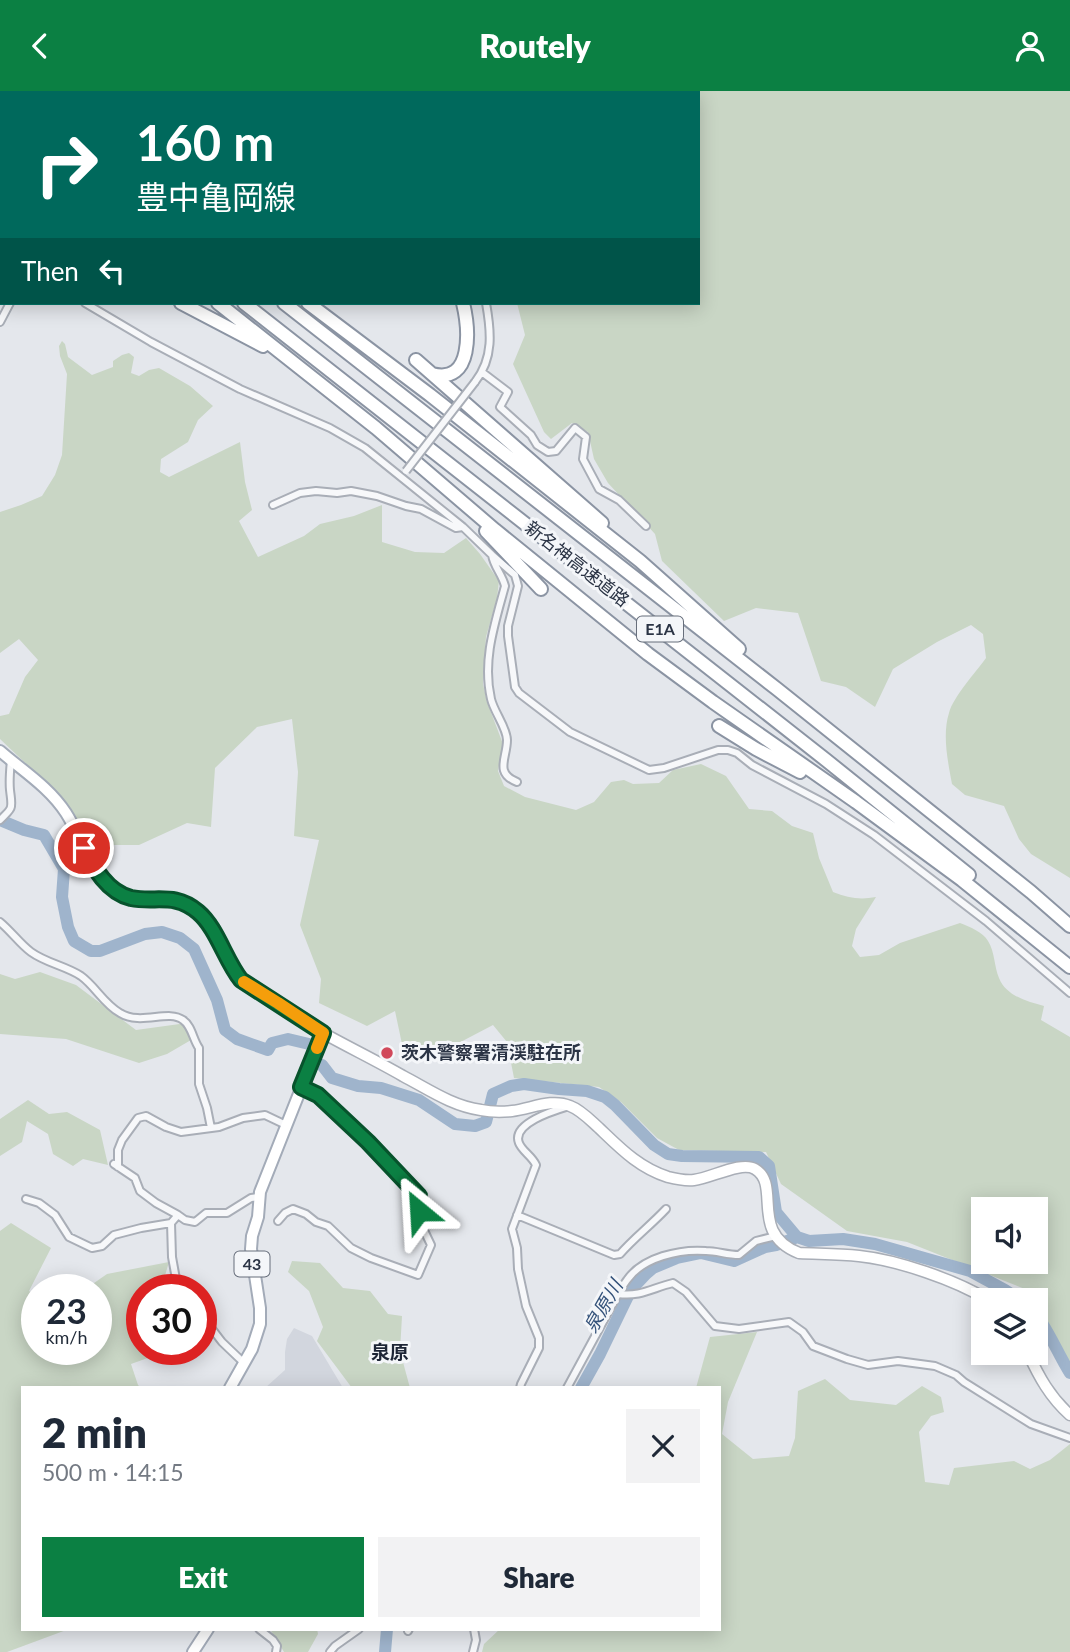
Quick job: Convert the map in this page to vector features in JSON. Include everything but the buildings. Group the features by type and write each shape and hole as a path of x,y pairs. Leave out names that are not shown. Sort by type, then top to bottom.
{"highway":[{"path":"185,305 305,372"},
{"path":"221,305 376,428 648,654 962,880 1070,967"},
{"name":"新名神高速道路","path":"247,305 826,760 950,859 1070,962"},
{"name":"新名神高速道路","path":"287,305 777,689 1070,926"},
{"path":"311,305 430,394 640,561"},
{"path":"432,373 446,376 458,370 462,363 467,337 463,305"},
{"path":"416,360 591,512 729,642 759,664 777,689"},
{"path":"437,480 541,589"},
{"path":"719,726 756,749 856,802"}],"main road":[{"path":"0,751 29,773 56,800 67,815 92,865 109,886 131,898 172,899 198,912 208,923 241,980 323,1033 460,1105 494,1111 513,1111 549,1103 571,1106 631,1158 667,1177 693,1180 740,1167 753,1167 765,1180 770,1226 780,1240 799,1252 860,1256 902,1265 971,1292"},
{"name":"43","path":"231,1386 252,1349 260,1324 251,1249 260,1192 323,1033"},
{"path":"1033,1365 1053,1398 1070,1415"},
{"path":"193,1652 207,1631"}],"street":[{"path":"0,322 9,305"},
{"path":"88,305 240,389 330,428 365,448 403,474 463,527 515,575 518,581 508,626 514,687 569,732 649,769 664,768 718,750 737,753 752,765 826,804 874,835 986,921 1070,993"},
{"path":"403,474 483,373 491,342 486,305"},
{"path":"483,373 508,392 500,407 531,435 537,445 548,452 556,451 575,428 586,437 583,459 599,489 619,500 646,526"},
{"path":"273,505 300,493 351,491 421,509 456,528 463,527"},
{"path":"492,555 494,566 505,586 490,637 489,689 492,703 508,738 503,767 505,774 517,782"},
{"path":"0,820 10,810 12,801 11,760"},
{"path":"0,922 32,952 82,977 122,1015 138,1020 170,1016 183,1020 199,1048 199,1084 211,1128"},
{"path":"278,1221 293,1209 306,1214 316,1222 328,1226 351,1248 418,1275 431,1245 420,1222 419,1196 368,1142 318,1095 301,1087"},
{"path":"520,1386 540,1348 539,1338 526,1306 512,1229 536,1165 519,1144 518,1136 523,1127 533,1120 571,1106"},
{"path":"259,1196 227,1213 206,1213 195,1222 185,1220 140,1191 135,1178 116,1165 118,1150 138,1118 146,1116 181,1132 219,1127 243,1118 265,1115 286,1125"},
{"path":"26,1199 39,1203 55,1215 69,1237 92,1248 102,1246 114,1235 141,1227 171,1223 178,1216"},
{"path":"517,1215 614,1255 620,1254 666,1209"},
{"path":"171,1223 175,1274"},
{"path":"569,1386 628,1277 647,1263 680,1252 710,1251 739,1255 756,1241 780,1240"},
{"path":"618,1294 642,1294 673,1283 686,1292 715,1326 739,1329 789,1322 803,1332 813,1346 868,1365 898,1361 935,1366 956,1375 1031,1423 1070,1438"},
{"path":"217,1335 245,1364"},
{"path":"262,1631 273,1640 277,1646 276,1652"},
{"path":"330,1652 356,1631"},
{"path":"473,1652 476,1640 474,1631"}],"shaded area":[{"path":"294,1328 312,1336 342,1386 267,1386 285,1370 287,1339"}],"green space":[{"path":"700,91 1070,91 1070,878 1031,854 1019,839 1004,806 965,795 952,784 946,749 947,721 955,700 986,658 983,634 971,625 893,669 875,707 846,687 821,681 798,613 756,608 724,621 662,561 655,534 608,483 594,459 588,432 572,423 551,439 544,432 513,364 525,335 518,305 700,305"},
{"path":"62,341 68,357 92,375 113,367 113,361 129,353 134,357 131,373 139,376 159,368 190,386 213,406 198,420 188,442 161,459 160,472 169,477 240,442 252,510 239,521 258,557 304,536 320,524 354,516 382,505 382,542 415,552 444,553 466,538 499,581 486,637 483,684 503,744 498,771 504,786 525,797 576,810 594,802 611,782 624,780 633,784 659,783 673,770 701,764 726,776 749,809 772,811 792,826 813,833 819,858 833,892 854,898 876,897 856,929 852,946 860,957 879,955 900,943 960,923 986,938 1002,984 1018,997 1044,1006 1041,1020 1070,1037 1070,1362 1048,1326 1048,1288 1022,1288 987,1274 1048,1274 1048,1197 971,1197 971,1267 907,1242 847,1231 781,1184 766,1152 679,1150 657,1138 621,1102 599,1087 514,1078 507,1042 493,1025 432,1057 402,1044 395,1011 367,1026 319,1003 321,979 300,925 319,840 294,836 298,772 292,719 257,727 215,768 211,827 187,823 139,845 90,845 60,796 0,739 0,716 9,714 25,677 38,660 19,639 0,653 0,512 42,496 55,475 62,455 67,374 59,346"},
{"path":"40,972 76,985 136,1030 187,1023 191,1040 167,1054 139,1063 66,1039 0,1034 0,974 15,979"},
{"path":"28,1100 49,1114 67,1112 100,1130 108,1165 83,1159 73,1166 53,1154 48,1134 27,1121 22,1142 0,1156 0,1119"},
{"path":"11,1223 51,1248 38,1274 21,1274 21,1365 112,1365 112,1274 107,1274 169,1262 165,1274 126,1274 126,1365 131,1365 139,1386 21,1386 21,1631 64,1631 7,1652 0,1652 0,1231"},
{"path":"292,1261 320,1263 343,1288 370,1291 388,1314 402,1316 400,1351 409,1386 351,1386 317,1341 323,1327 309,1291 288,1272"},
{"path":"757,1332 728,1402 722,1434 753,1459 789,1456 795,1438 798,1391 825,1379 850,1400 896,1405 922,1386 941,1397 944,1412 931,1416 919,1432 925,1482 949,1485 954,1468 1014,1461 1030,1469 1050,1460 1070,1444 1070,1652 482,1652 484,1644 498,1631 721,1631 721,1386 697,1386 710,1337"},
{"path":"271,1631 317,1631 308,1652 284,1652"}],"waterway":[{"path":"0,820 44,835 64,869 62,897 68,927 74,941 91,951 100,951 145,934 162,932 180,938 194,949 217,1000 225,1030 237,1039 268,1050 272,1043 288,1039 309,1044"},
{"path":"322,1065 332,1078 358,1086 381,1088 419,1100 455,1124 475,1126 486,1122 493,1094 511,1086 524,1084 587,1091 605,1097 654,1145 668,1154 759,1157 769,1166 776,1212 797,1237 809,1241 843,1239 875,1244 970,1271 1001,1288"},
{"name":"泉原川","path":"582,1386 631,1290 653,1268 677,1258 701,1253 734,1261 765,1247 793,1239"},
{"path":"1048,1333 1070,1373"},
{"name":"泉原川","path":"385,1652 387,1631"}],"slow traffic":[{"path":"244,982 323,1033 317,1048"}],"place":[{"name":"茨木警察署清渓駐在所","path":"387,1053"}],"district":[{"name":"泉原","path":"390,1352"}],"route":[{"path":"84,848 100,876 119,893 131,898 172,899 198,912 208,923 241,980 323,1033 301,1087 318,1095 368,1142 419,1196 419,1211"}]}
